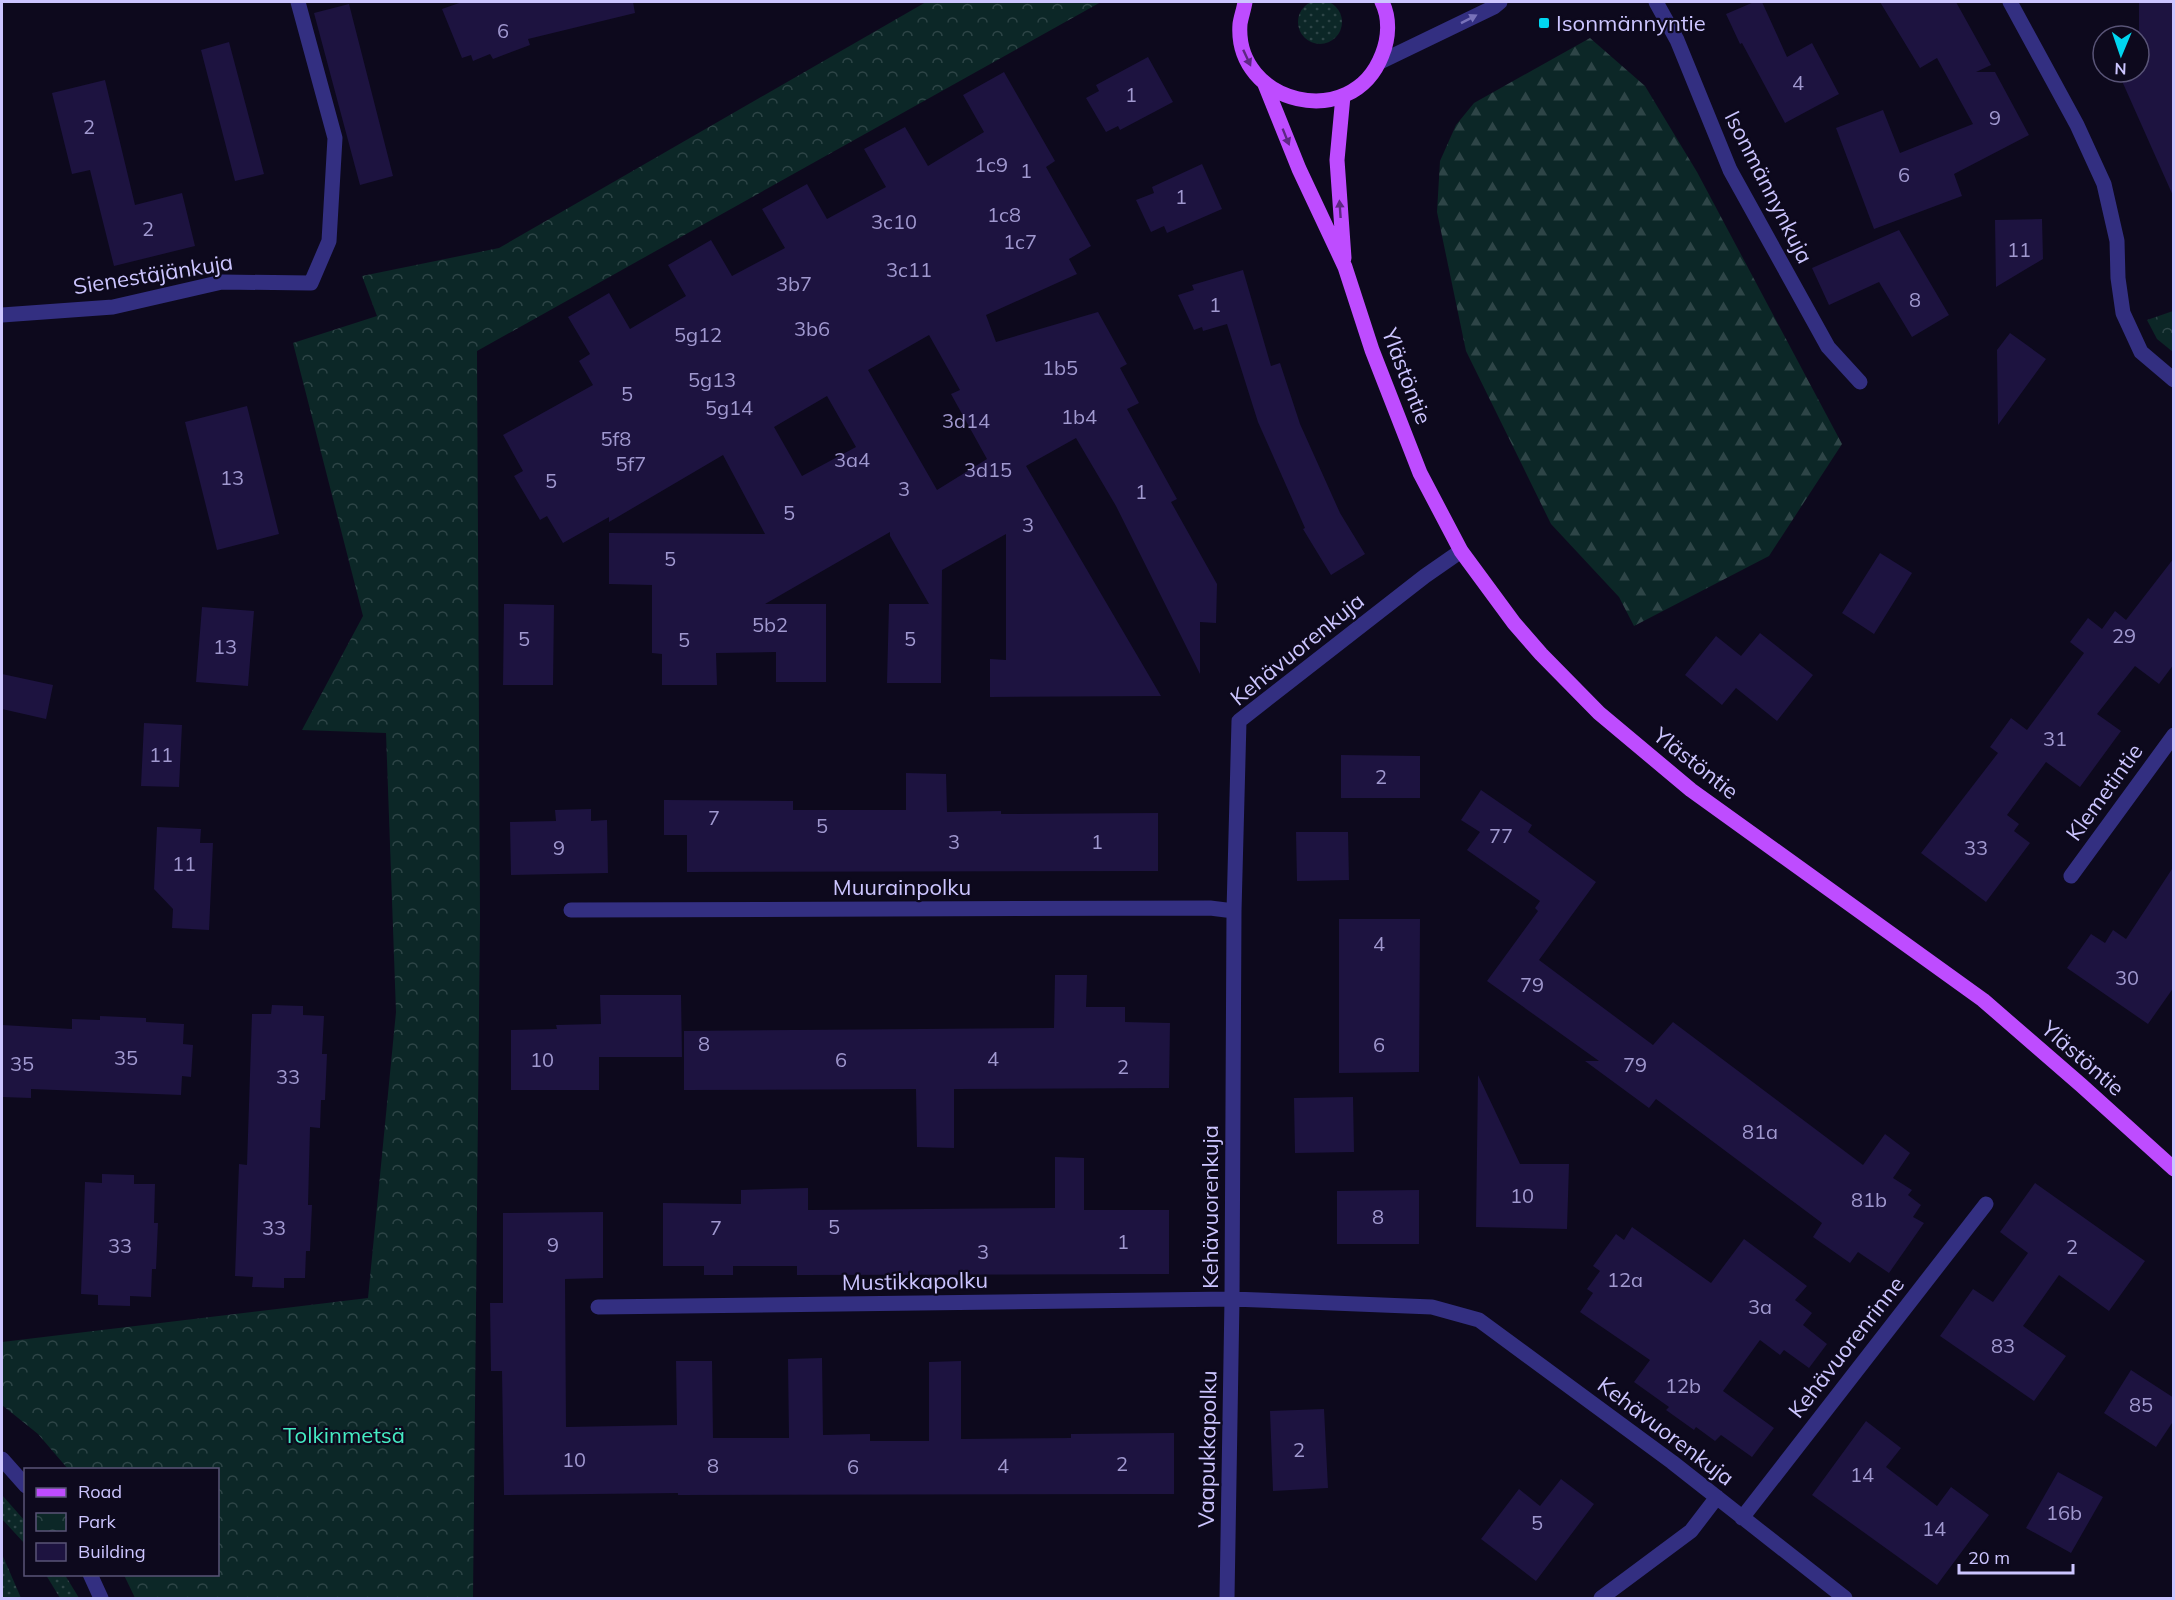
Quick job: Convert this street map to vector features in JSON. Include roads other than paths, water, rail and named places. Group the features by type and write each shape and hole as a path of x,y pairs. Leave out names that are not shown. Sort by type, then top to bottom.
{"main road":[{"path":"1245,2 1240,25 1243,48 1251,67 1264,82 1282,94 1304,101 1325,101 1343,96 1368,78 1380,62 1388,34 1388,21 1382,2"},
{"name":"Ylästöntie","path":"1264,82 1299,168 1345,267 1372,350 1420,473 1461,551 1514,623 1599,713 1691,790 1983,1000 2174,1169"},
{"name":"Ylästöntie","path":"1343,96 1337,160 1345,267"}],"street":[{"name":"Sienestäjänkuja","path":"2,315 113,307 222,282 311,283 329,241 335,138 298,2"},
{"path":"1380,62 1500,2"},
{"name":"Isonmännynkuja","path":"1656,2 1677,40 1730,170 1828,347 1860,382"},
{"path":"2010,2 2077,125 2104,184 2117,241 2118,278 2123,314 2141,352 2174,380"},
{"name":"Kehävuorenkuja","path":"1461,551 1425,576 1239,721 1234,911 1232,1299 1432,1307 1479,1320 1717,1497 1845,1599"},
{"name":"Klemetintie","path":"2072,876 2174,735"},
{"name":"Muurainpolku","path":"571,910 1210,908 1234,911"},
{"name":"Kehävuorenrinne","path":"1742,1518 1986,1204"},
{"name":"Mustikkapolku","path":"598,1306 1232,1299"},
{"name":"Vaapukkapolku","path":"1227,1599 1232,1299"},
{"path":"2,1459 24,1484"},
{"path":"1601,1599 1691,1531 1717,1497"},
{"path":"90,1576 101,1599"}],"place":[{"name":"Isonmännyntie","path":"1544,23"}],"park label":[{"name":"Tolkinmetsä","path":"344,1435"}]}
